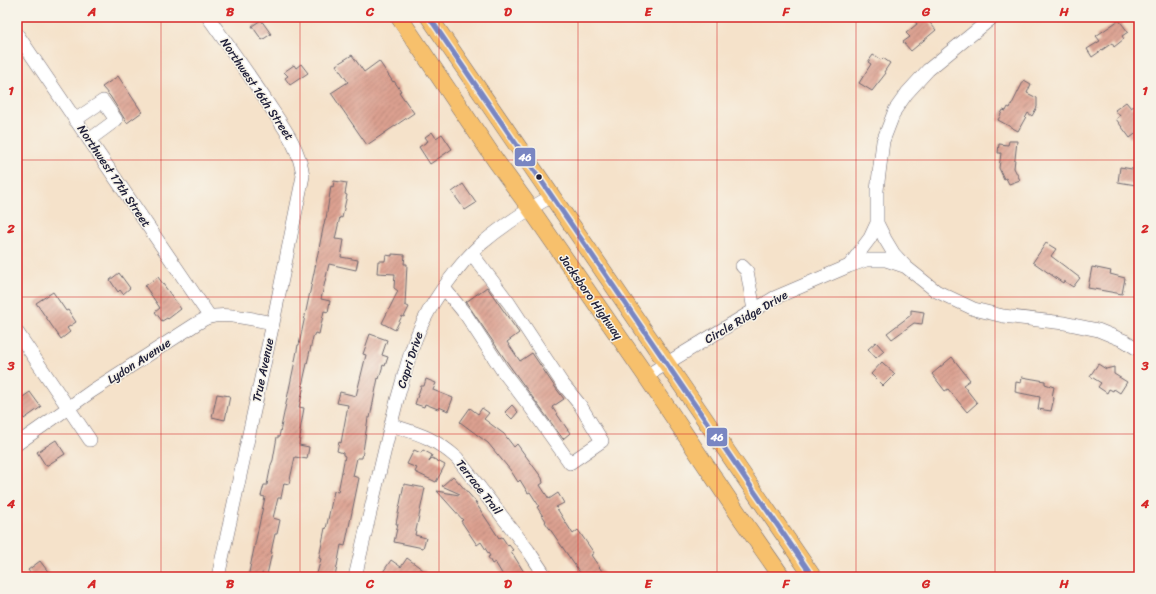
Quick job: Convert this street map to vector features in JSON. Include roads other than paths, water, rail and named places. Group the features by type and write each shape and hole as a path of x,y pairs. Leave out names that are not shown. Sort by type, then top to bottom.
{"main road":[{"name":"Jacksboro Highway","path":"399,17 496,161 646,376 782,577"},
{"name":"Jacksboro Highway","path":"429,17 813,577"}],"street":[{"name":"Northwest 16th Street","path":"208,17 250,76 294,143 302,163"},
{"path":"993,17 928,70 907,93 895,110 884,142 877,190 877,224 894,254 906,267 936,291 974,309 1003,316 1064,322 1098,330 1139,350"},
{"name":"Northwest 17th Street","path":"17,34 210,317"},
{"path":"75,120 103,101 110,110 116,120 89,140"},
{"name":"True Avenue","path":"218,577 274,323 304,176 302,163"},
{"name":"Capri Drive","path":"355,577 391,425 412,347 424,320 444,288 479,246 530,208 552,196"},
{"path":"849,266 867,242 877,224"},
{"path":"444,288 466,315 502,370 570,463 602,442 580,405 562,383 509,303 472,254"},
{"name":"Circle Ridge Drive","path":"646,376 668,364 774,298 849,266 866,260 886,260 906,267"},
{"path":"742,266 747,271 754,310"},
{"name":"Lydon Avenue","path":"17,444 92,391 196,324 210,317 241,317 274,323"},
{"path":"17,332 90,440"},
{"name":"Terrace Trail","path":"391,425 427,436 443,446 456,458 528,550 546,577"}]}
